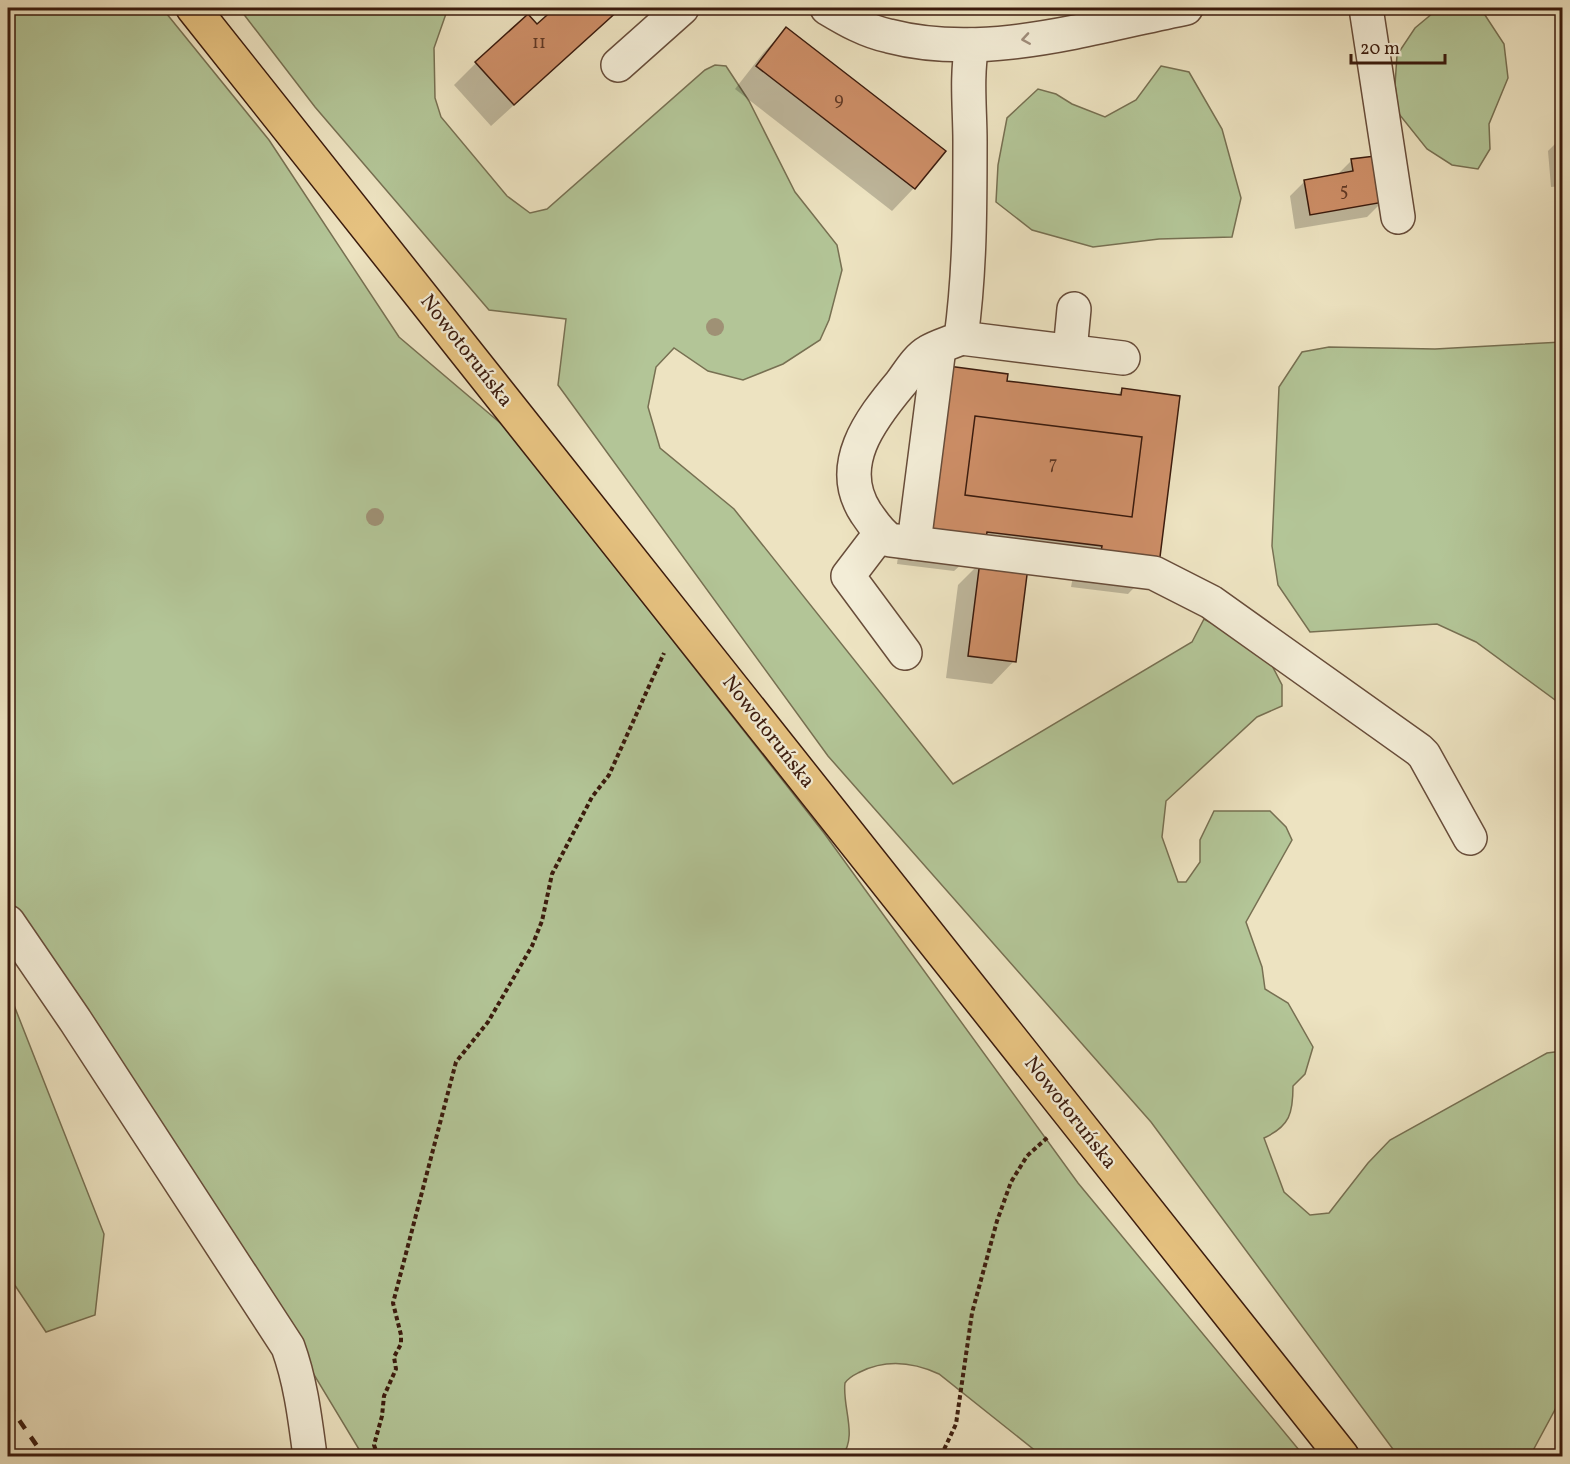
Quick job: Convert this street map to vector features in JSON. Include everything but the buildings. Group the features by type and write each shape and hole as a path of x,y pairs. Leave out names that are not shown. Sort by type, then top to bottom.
{"main road":[{"name":"Nowotoruńska","path":"193,8 1342,1456"}],"street":[{"path":"618,65 682,8"},
{"path":"827,8 852,23 887,36 920,43 972,45 1008,42 1058,21 1186,8"},
{"path":"1366,8 1398,217"},
{"path":"914,543 950,343 968,286 969,76 972,45"},
{"path":"1070,351 1074,309"},
{"path":"1123,357 950,343 926,353 879,409 862,436 854,480 859,502 880,534 890,540 1154,573 1211,602 1419,750 1424,755 1470,838"},
{"path":"880,534 848,576 905,653"},
{"path":"8,922 288,1347 301,1392 310,1456"}],"path":[{"path":"378,1456 374,1445 382,1416 384,1395 396,1369 394,1357 401,1344 393,1303 456,1062 493,1015 532,946 542,921 552,874 592,797 609,775 679,620"},
{"path":"941,1456 956,1424 972,1313 997,1221 1011,1182 1027,1156 1072,1115"}],"green space":[{"path":"8,8 162,8 269,140 399,337 505,427 824,833 1078,1183 1304,1456 1042,1456 939,1374 919,1367 890,1364 870,1368 852,1376 845,1383 849,1440 842,1456 363,1456 222,1222 8,903"},
{"path":"239,8 448,8 434,48 435,98 441,117 507,196 530,213 547,209 705,70 715,65 726,66 749,101 795,192 837,245 842,270 829,320 820,340 783,364 743,380 708,371 674,348 656,367 648,407 660,448 734,509 953,784 1192,642 1204,619 1265,652 1282,685 1282,706 1257,717 1166,801 1162,837 1178,882 1186,882 1200,862 1200,840 1214,811 1270,811 1286,827 1292,840 1246,922 1262,967 1265,989 1288,1003 1313,1047 1305,1074 1293,1086 1291,1111 1288,1118 1280,1129 1264,1138 1284,1192 1310,1215 1329,1213 1368,1163 1390,1140 1547,1053 1562,1051 1562,1402 1557,1406 1530,1456 1398,1456 1151,1122 828,756 558,385 566,319 489,310 315,107"},
{"path":"1439,8 1483,12 1504,44 1508,78 1489,124 1490,149 1478,169 1452,165 1427,149 1399,114 1395,85 1397,55 1415,28"},
{"path":"1161,66 1189,72 1222,129 1241,198 1232,237 1159,239 1093,247 1032,230 996,202 998,165 1007,118 1038,89 1056,94 1072,104 1105,117 1136,100"},
{"path":"1562,342 1562,705 1476,642 1437,624 1310,632 1278,585 1272,546 1279,387 1302,352 1329,347 1435,349"},
{"path":"8,990 104,1234 95,1315 46,1332 8,1275"}],"railway":[{"path":"8,1404 44,1456"},
{"path":"8,1443 17,1456"}]}
